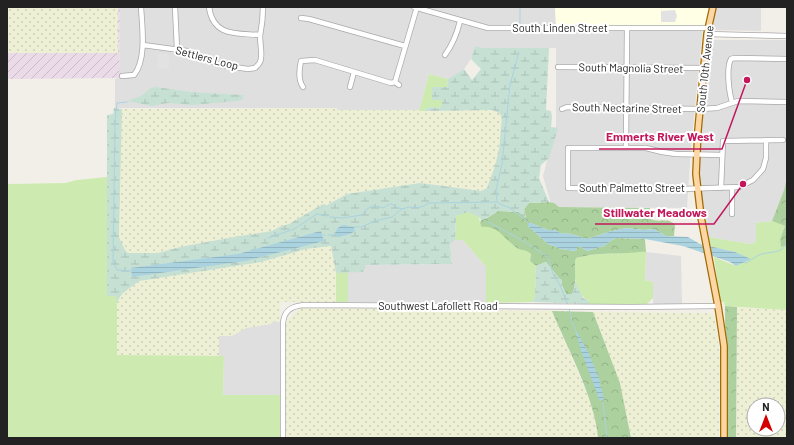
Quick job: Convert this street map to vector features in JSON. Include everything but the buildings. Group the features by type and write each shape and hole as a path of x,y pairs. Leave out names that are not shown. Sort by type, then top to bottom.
{"main road":[{"name":"South 10th Avenue","path":"713,7 708,31 696,155 697,188 703,229 724,346 724,438"}],"street":[{"path":"122,76 134,75 139,68 143,45 141,7"},
{"path":"175,7 177,49"},
{"path":"209,7 213,22 222,30 230,33 260,35"},
{"name":"Settlers Loop","path":"143,45 177,49 196,54 220,65 248,69 255,68 259,64 261,58 260,35 263,21 262,7"},
{"path":"303,87 300,83 301,61 315,60 397,84 405,46 416,7"},
{"name":"South Linden Street","path":"416,7 482,27 494,28 627,28 787,36"},
{"path":"301,18 309,18 405,46"},
{"path":"445,55 453,44 460,21"},
{"path":"627,28 626,148 646,148 662,152 696,155 722,155"},
{"path":"732,102 729,89 730,60 734,58 787,59"},
{"name":"South Magnolia Street","path":"558,67 704,68"},
{"path":"350,87 354,72"},
{"name":"South Nectarine Street","path":"562,109 567,107 700,109 717,108 738,101 787,102"},
{"name":"South Palmetto Street","path":"626,148 568,148 568,188 732,188 742,186 750,182 761,171 766,160 766,140"},
{"path":"721,188 723,141 783,140"},
{"path":"732,188 732,214"},
{"name":"Southwest Lafollett Road","path":"283,438 283,323 285,313 294,306 718,306"}],"shaded area":[{"path":"7,7 120,7 119,78 7,79"},
{"path":"7,7 118,7 118,53 7,53"},
{"path":"120,7 555,8 556,25 703,25 691,148 687,208 559,207 551,204 543,176 556,126 556,48 483,48 475,46 471,59 464,69 455,75 448,79 429,74 419,111 337,110 336,108 115,108 115,79 119,78"},
{"path":"555,7 709,7 705,24 703,25 556,25"},
{"path":"716,7 761,7 761,31 712,30"},
{"path":"675,10 677,16 675,22 661,22 661,11"},
{"path":"712,40 787,40 787,178 772,221 756,223 756,242 750,244 709,237 700,191 699,167 702,121"},
{"path":"158,54 169,54 169,69 157,68"},
{"path":"337,108 337,110 492,110 499,113 502,117 499,149 487,188 481,191 420,183 347,194 327,205 336,273 336,302 280,302 280,322 274,321 270,324 246,328 232,336 219,336 219,357 116,355 117,302 122,294 125,250 119,237 122,109"},
{"path":"455,240 463,240 486,267 486,303 348,302 348,272 363,272 366,265 452,264 450,243"},
{"path":"646,252 681,256 682,304 653,304 653,282 645,280"},
{"path":"737,307 787,310 787,438 736,438"},
{"path":"300,308 552,311 589,398 597,427 598,438 286,438 285,323"},
{"path":"593,312 711,313 715,316 720,358 719,438 631,438 620,383"},
{"path":"274,321 280,322 281,395 223,395 224,357 219,357 219,336 231,336 246,328 270,324"}],"green space":[{"path":"475,46 483,48 549,48 546,110 551,111 551,127 558,128 549,158 541,165 539,178 549,202 529,203 524,209 526,218 518,212 498,211 481,220 479,217 468,212 456,216 455,240 450,244 452,264 366,265 363,272 336,273 331,246 306,249 261,262 139,281 122,294 117,302 116,296 107,296 107,115 113,114 114,108 122,109 119,237 128,253 158,253 180,247 272,231 289,224 323,204 327,205 347,194 420,183 481,191 487,188 499,149 502,117 499,113 492,110 424,111 428,107 439,108 442,105 442,100 432,100 432,87 447,87 448,79 464,69 472,80 481,69 471,59"},
{"path":"429,74 448,79 447,87 432,87 442,100 442,105 439,108 428,107 424,111 419,111"},
{"path":"156,87 190,92 244,95 242,100 237,101 192,105 168,103 152,106 127,101 141,96 151,88"},
{"path":"107,177 107,296 117,296 117,355 224,356 223,395 281,395 281,438 7,438 7,184 65,183 77,180"},
{"path":"787,178 787,245 781,247 780,239 785,226 772,221"},
{"path":"529,203 554,203 559,207 650,208 649,218 653,220 668,221 675,224 674,236 666,236 654,229 644,230 627,228 587,239 567,233 563,234 554,230 548,230 528,222 528,226 548,244 561,249 576,251 577,247 581,247 587,251 604,246 616,238 645,239 646,252 595,254 576,258 574,290 572,294 566,294 558,277 546,262 536,266 530,261 531,254 529,252 517,248 497,230 482,227 480,223 481,220 498,211 519,212 526,217 524,209"},
{"path":"468,211 479,217 480,223 496,229 519,249 527,250 531,254 530,261 536,266 535,296 533,302 486,303 486,267 463,240 455,240 456,216"},
{"path":"772,221 785,226 780,239 781,246 787,245 787,310 725,306 724,302 720,302 714,257 736,266 750,259 735,252 712,247 710,245 709,237 750,244 756,242 756,223"},
{"path":"640,251 646,252 645,280 653,282 653,298 646,305 589,304 589,301 580,293 576,282 576,258 592,255"},
{"path":"546,262 562,280 562,286 566,294 572,294 575,281 583,298 589,301 589,304 533,302 535,296 536,266"},
{"path":"348,272 348,302 336,302 336,273"},
{"path":"725,306 737,307 736,438 726,438"},
{"path":"552,311 593,312 620,383 631,438 598,438 596,422 580,373"}],"water":[{"path":"528,222 548,230 554,230 563,234 567,233 587,239 627,228 644,230 654,229 666,236 688,237 700,244 735,252 751,259 736,266 730,262 683,246 645,239 616,238 604,246 587,251 581,247 577,247 576,251 561,249 548,244 528,226"},
{"path":"342,225 354,227 355,231 339,237 335,235 337,228"},
{"path":"321,231 324,241 245,261 132,277 131,268 238,254"},
{"path":"577,332 589,354 599,378 604,399 602,401 599,399 580,348 576,334"}],"waterway":[{"path":"520,7 520,23"},
{"path":"497,201 496,190 502,164 510,85 519,52"},
{"path":"127,102 117,103 115,121 113,262 117,270 131,271"},
{"path":"354,227 361,227 375,221 392,217 402,209 409,207 416,208 424,206 428,203 498,202 510,208 528,222"},
{"path":"330,217 342,218 362,215 371,207 377,206 383,208 390,204 402,209"},
{"path":"268,238 294,229 317,214 327,216"},
{"path":"487,221 525,242 548,257 553,274 560,285 568,305"},
{"path":"328,235 335,235"},
{"path":"744,262 746,263 761,254 778,251 782,249 787,242"},
{"path":"569,308 572,322 577,333"},
{"path":"603,402 607,438"}],"place":[{"name":"Emmerts River West","path":"747,80"},
{"name":"Stillwater Meadows","path":"743,184"}]}
